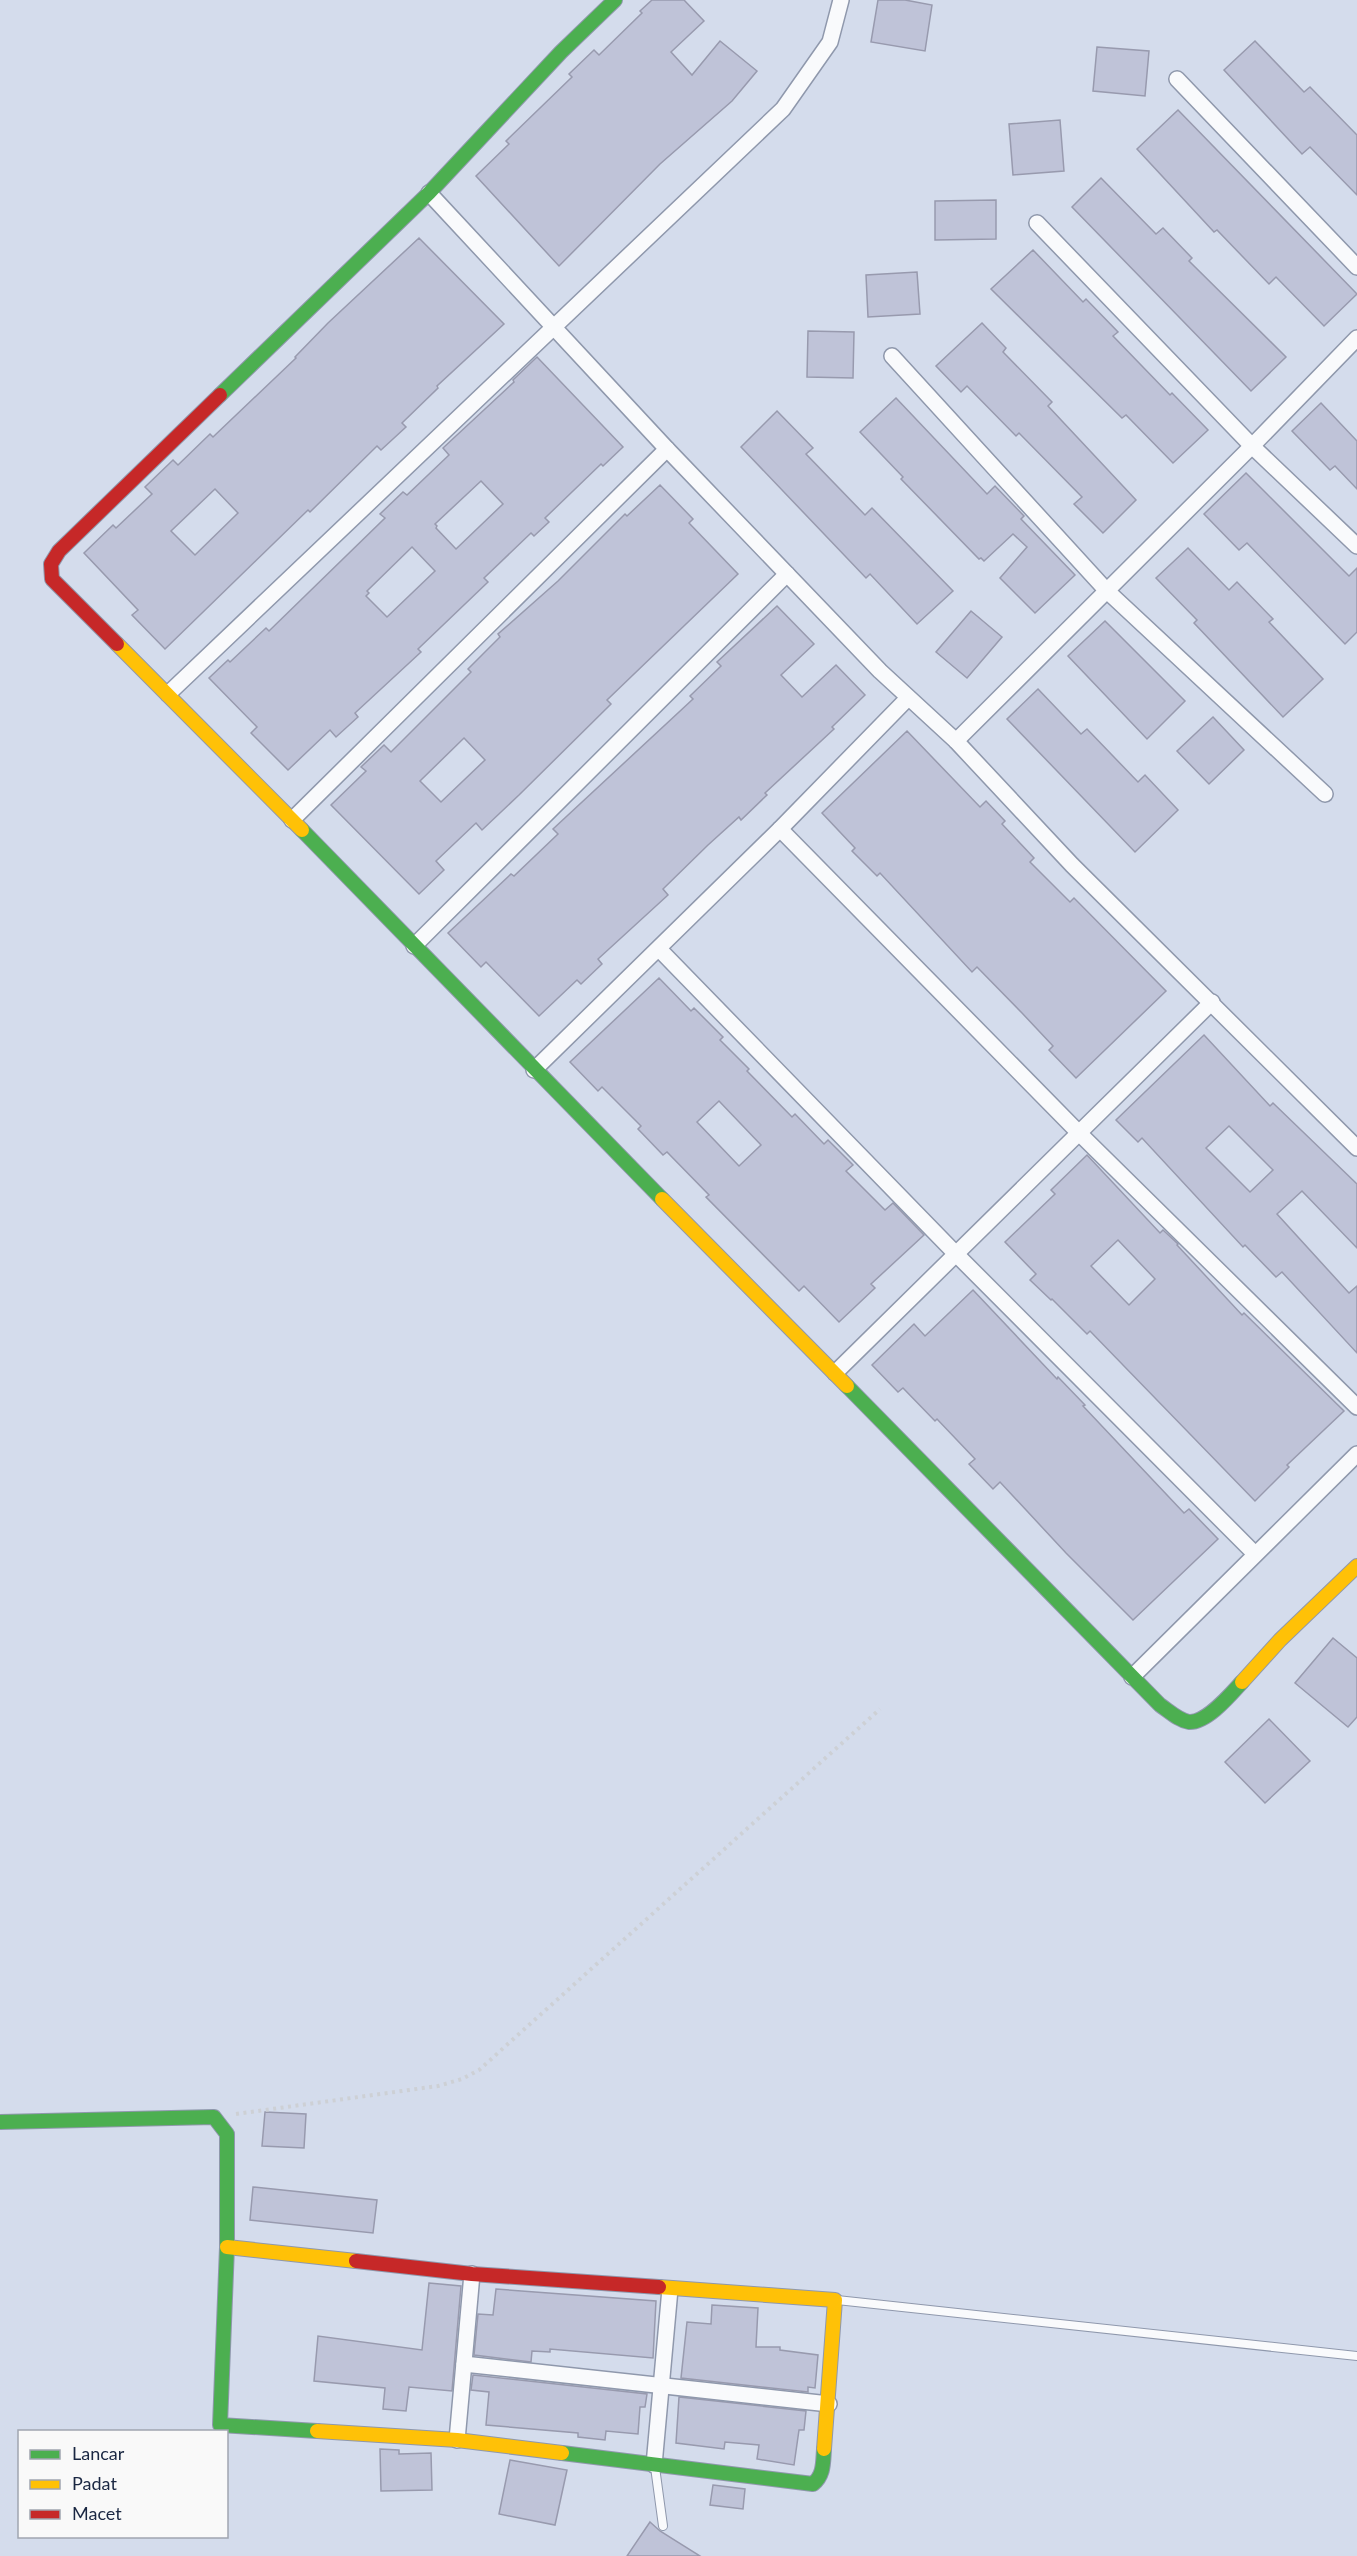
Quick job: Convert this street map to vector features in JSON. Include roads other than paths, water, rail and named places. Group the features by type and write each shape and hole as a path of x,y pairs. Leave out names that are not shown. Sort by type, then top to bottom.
{"street":[{"path":"615,0 561,52 429,193 52,560 49,573 52,579 292,820 534,1070 1160,1705 1179,1718 1189,1721 1198,1721 1218,1707 1282,1638 1357,1566"},
{"path":"168,694 783,109 830,42 841,0"},
{"path":"1177,79 1357,267"},
{"path":"429,193 667,449 787,574 908,698 956,741 1072,865 1357,1148"},
{"path":"1037,223 1252,446 1357,546"},
{"path":"956,741 1357,338"},
{"path":"891,356 1106,590 1325,794"},
{"path":"292,820 667,449"},
{"path":"414,946 787,574"},
{"path":"534,1070 780,829 908,698"},
{"path":"780,829 1078,1132 1357,1407"},
{"path":"659,949 955,1253 1255,1554"},
{"path":"835,1373 1212,1002"},
{"path":"1132,1677 1357,1454"},
{"path":"0,2122 214,2116 221,2124 226,2134 227,2247 220,2428 457,2440 813,2484 824,2470 835,2300 472,2274 227,2247"},
{"path":"457,2440 472,2274"},
{"path":"654,2465 670,2289"},
{"path":"464,2364 829,2404"}],"lane":[{"path":"835,2300 1357,2356"},
{"path":"654,2465 663,2526"}]}
